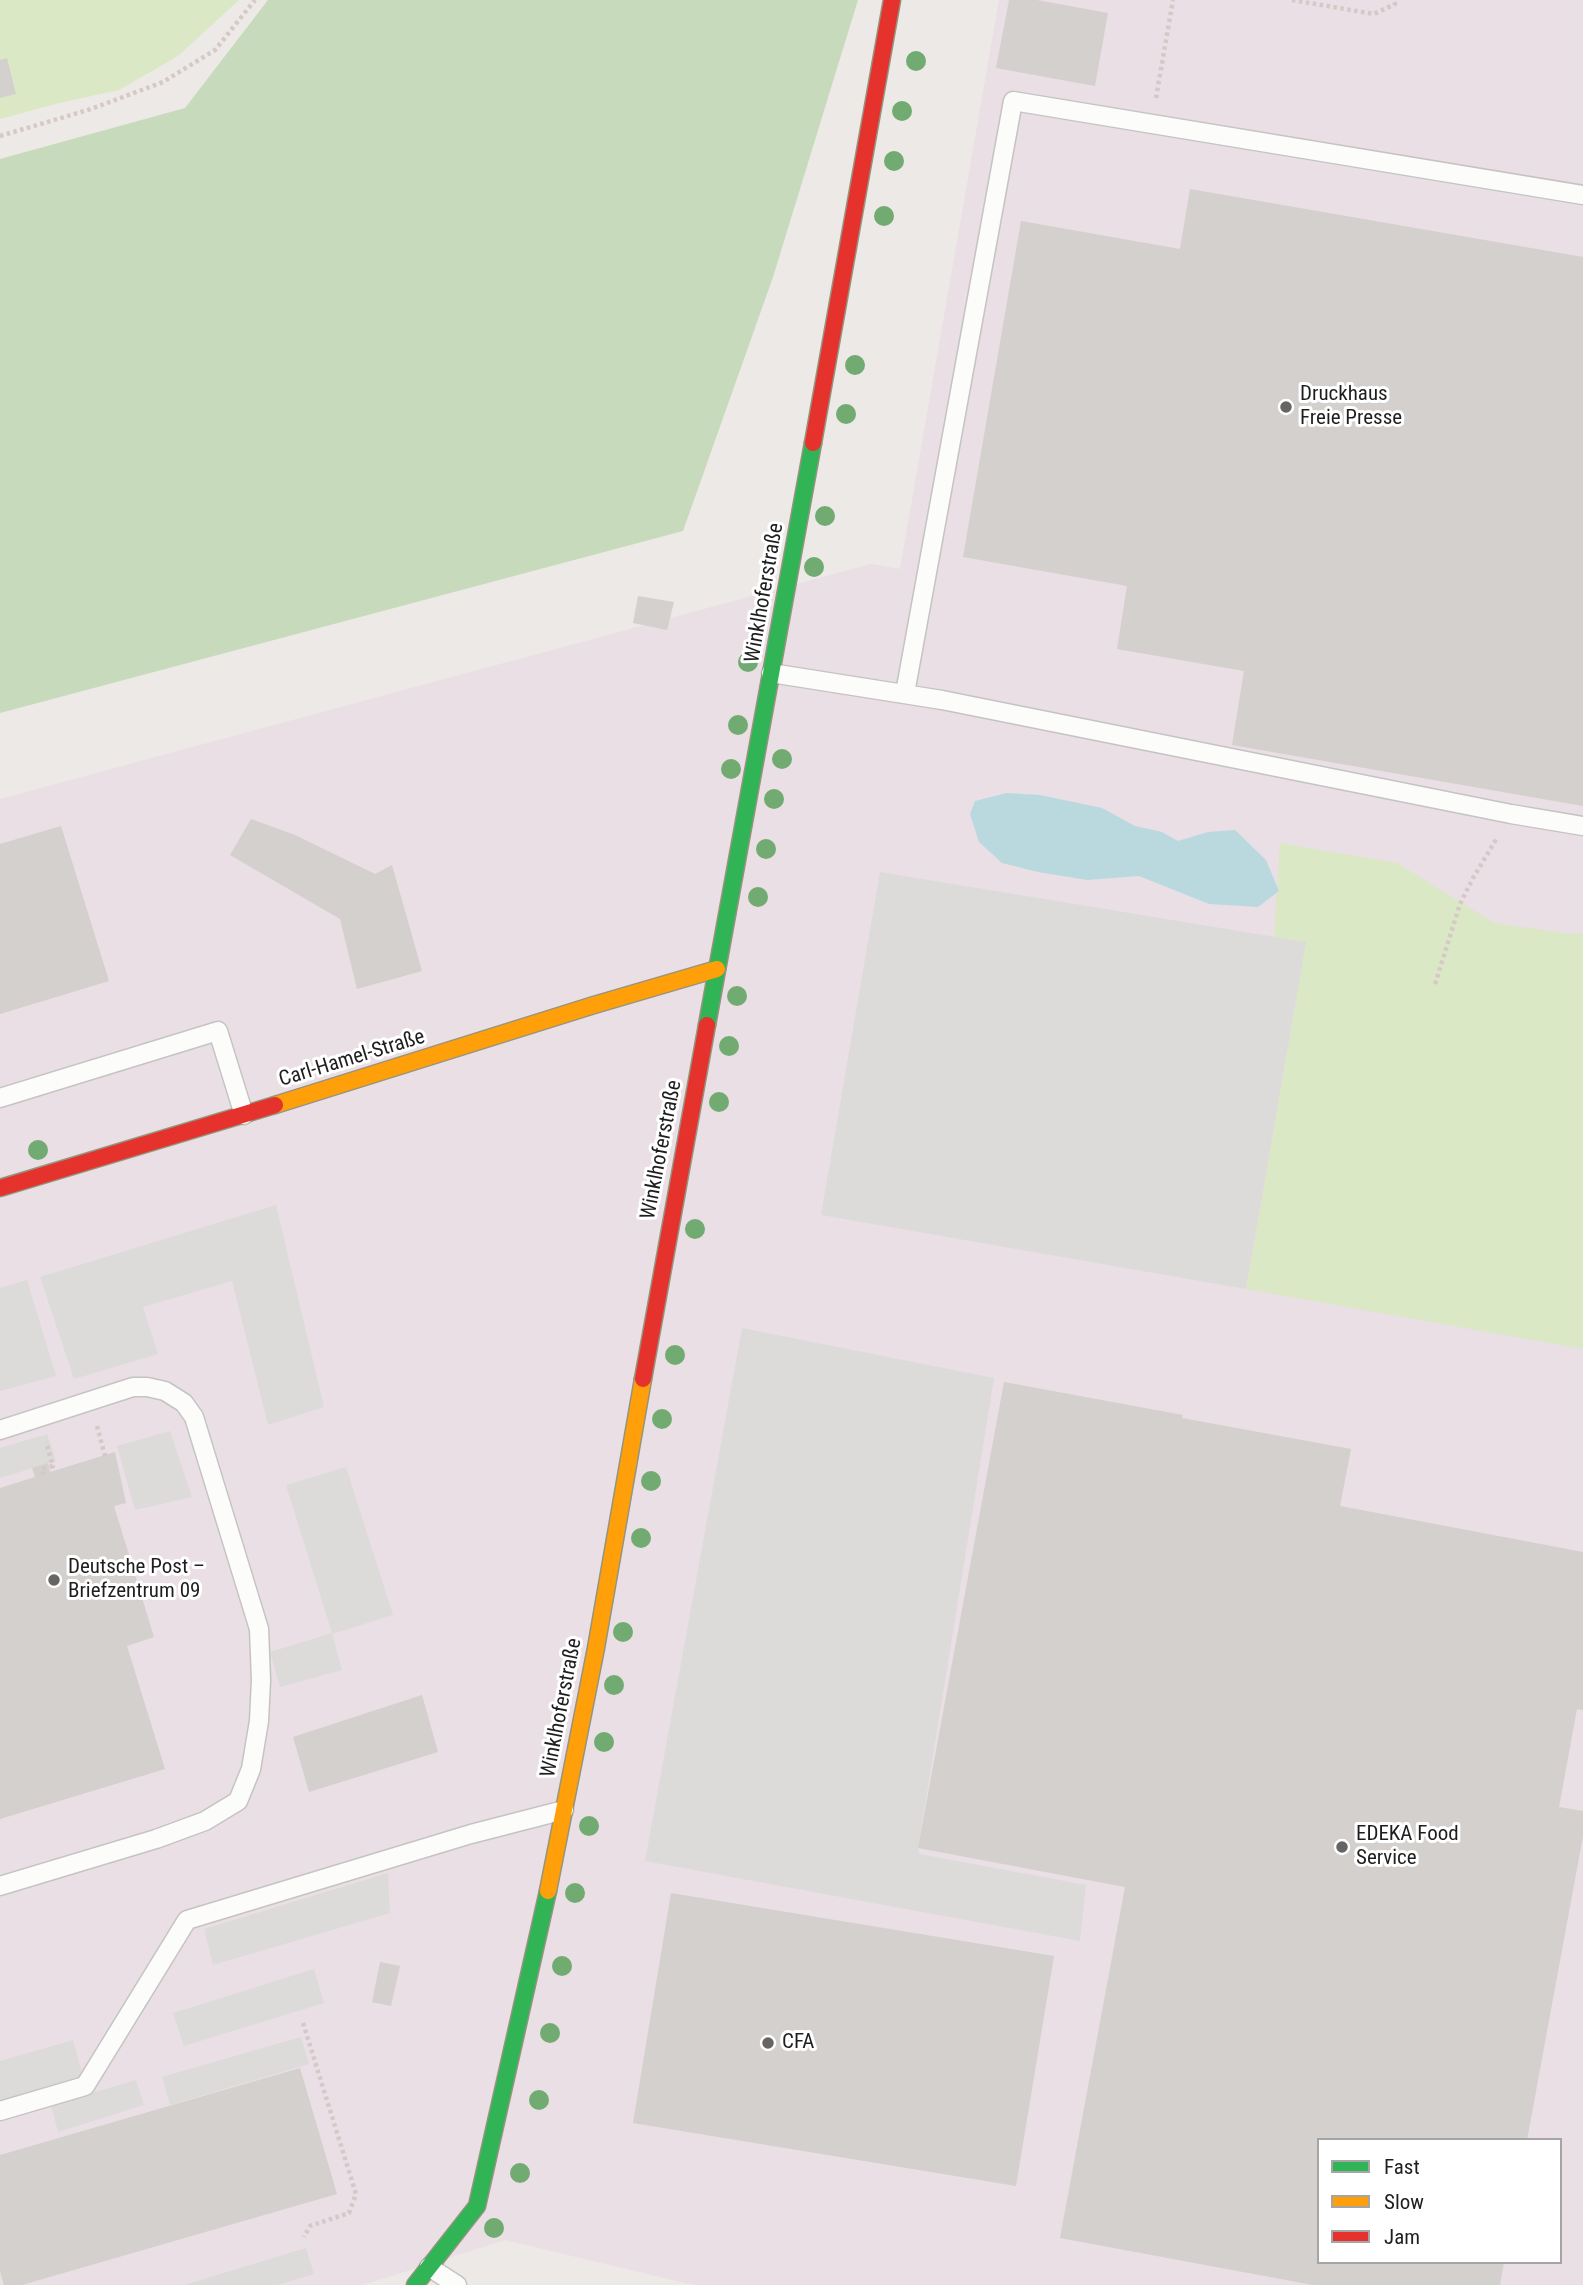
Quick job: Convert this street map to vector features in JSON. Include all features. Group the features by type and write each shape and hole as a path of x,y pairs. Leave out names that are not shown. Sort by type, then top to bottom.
{"street":[{"name":"Winklhoferstraße","path":"415,2285 477,2206 537,1947 596,1648 655,1303 892,0"},
{"name":"Carl-Hamel-Straße","path":"0,1188 594,1005 717,970"}],"lane":[{"path":"905,693 1013,101 1583,195"},
{"path":"771,673 905,693 1583,826"},
{"path":"0,1098 218,1031 244,1115"},
{"path":"0,1430 133,1387 165,1391 184,1403 194,1417 259,1629 261,1680 259,1721 251,1769 238,1801 205,1821 156,1839 0,1886"},
{"path":"0,2111 85,2086 187,1920 471,1834 564,1810"},
{"path":"429,2267 457,2285"}],"path":[{"path":"0,136 91,109 163,82 215,50 255,0"},
{"path":"1151,123 1172,0"},
{"path":"1292,0 1374,14 1395,4 1393,0"},
{"path":"1435,984 1460,904 1472,878 1483,863"},
{"path":"303,2024 356,2194 349,2213 310,2226 304,2237"}],"shaded area":[{"path":"999,0 1583,0 1583,2285 694,2285 505,2240 363,2285 0,2285 0,799 871,564 900,569"},
{"path":"880,872 1306,942 1246,1289 821,1215"},
{"path":"276,1205 324,1407 268,1425 232,1281 143,1307 158,1354 74,1379 40,1277"},
{"path":"27,1280 56,1376 0,1391 0,1288"},
{"path":"742,1328 994,1378 918,1848 919,1854 1086,1885 1080,1941 645,1861"},
{"path":"170,1431 192,1497 135,1510 117,1446"},
{"path":"47,1434 56,1461 0,1478 0,1448"},
{"path":"346,1467 393,1615 332,1634 342,1670 280,1687 270,1652 332,1633 286,1485"},
{"path":"388,1873 390,1913 213,1965 204,1929"},
{"path":"314,1969 324,2003 184,2046 173,2013"},
{"path":"301,2037 309,2064 170,2105 162,2077"},
{"path":"73,2040 83,2076 0,2101 0,2061"},
{"path":"136,2080 144,2105 58,2132 51,2105"},
{"path":"306,2248 314,2274 277,2285 184,2285"}],"green space":[{"path":"0,0 239,0 178,56 119,90 0,119"},
{"path":"268,0 858,0 773,277 683,531 0,713 0,159 185,108"},
{"path":"1280,843 1397,863 1494,923 1571,934 1583,933 1583,1349 1246,1289 1306,942 1274,937"}],"water":[{"path":"1007,793 1040,795 1102,808 1135,826 1162,832 1178,841 1208,832 1235,830 1266,860 1279,891 1258,907 1209,904 1139,876 1087,880 1002,863 979,842 970,814 975,801"}],"building":[{"path":"1009,0 1037,0 1108,13 1095,86 996,68"},
{"path":"7,58 16,94 0,98 0,60"},
{"name":"Druckhaus Freie Presse","path":"1190,189 1583,257 1583,806 1232,745 1244,671 1117,649 1127,586 963,557 1021,221 1180,249"},
{"path":"638,596 674,602 667,630 633,623"},
{"path":"251,819 295,835 375,874 392,865 422,971 357,989 340,919 230,855"},
{"path":"61,826 109,981 0,1014 0,844"},
{"name":"EDEKA Food Service","path":"1004,1382 1351,1449 1340,1506 1583,1552 1583,1710 1577,1709 1559,1807 1583,1811 1583,1836 1527,2138 1317,2138 1317,2264 1504,2264 1500,2285 1313,2285 1060,2238 1125,1887 918,1848"},
{"name":"Deutsche Post – Briefzentrum 09","path":"115,1452 126,1503 114,1506 154,1637 127,1646 165,1769 0,1819 0,1488 35,1477 32,1468 48,1463 50,1472"},
{"path":"422,1695 438,1752 309,1792 293,1737"},
{"path":"671,1893 1054,1956 1016,2186 633,2123"},
{"path":"380,1962 400,1966 391,2006 372,2002"},
{"path":"300,2068 337,2194 22,2285 4,2285 0,2271 0,2155"}],"traffic: fast":[{"path":"707,1025 813,443"},
{"path":"415,2285 477,2206 548,1891"}],"traffic: slow":[{"path":"275,1105 717,969"},
{"path":"548,1891 596,1648 643,1379"}],"traffic: jam":[{"path":"813,443 892,0"},
{"path":"643,1379 707,1025"},
{"path":"0,1188 275,1105"}],"place":[{"name":"Druckhaus Freie Presse","path":"1286,407"},
{"name":"Deutsche Post – Briefzentrum 09","path":"54,1580"},
{"name":"EDEKA Food Service","path":"1342,1847"},
{"name":"CFA","path":"768,2043"}]}
